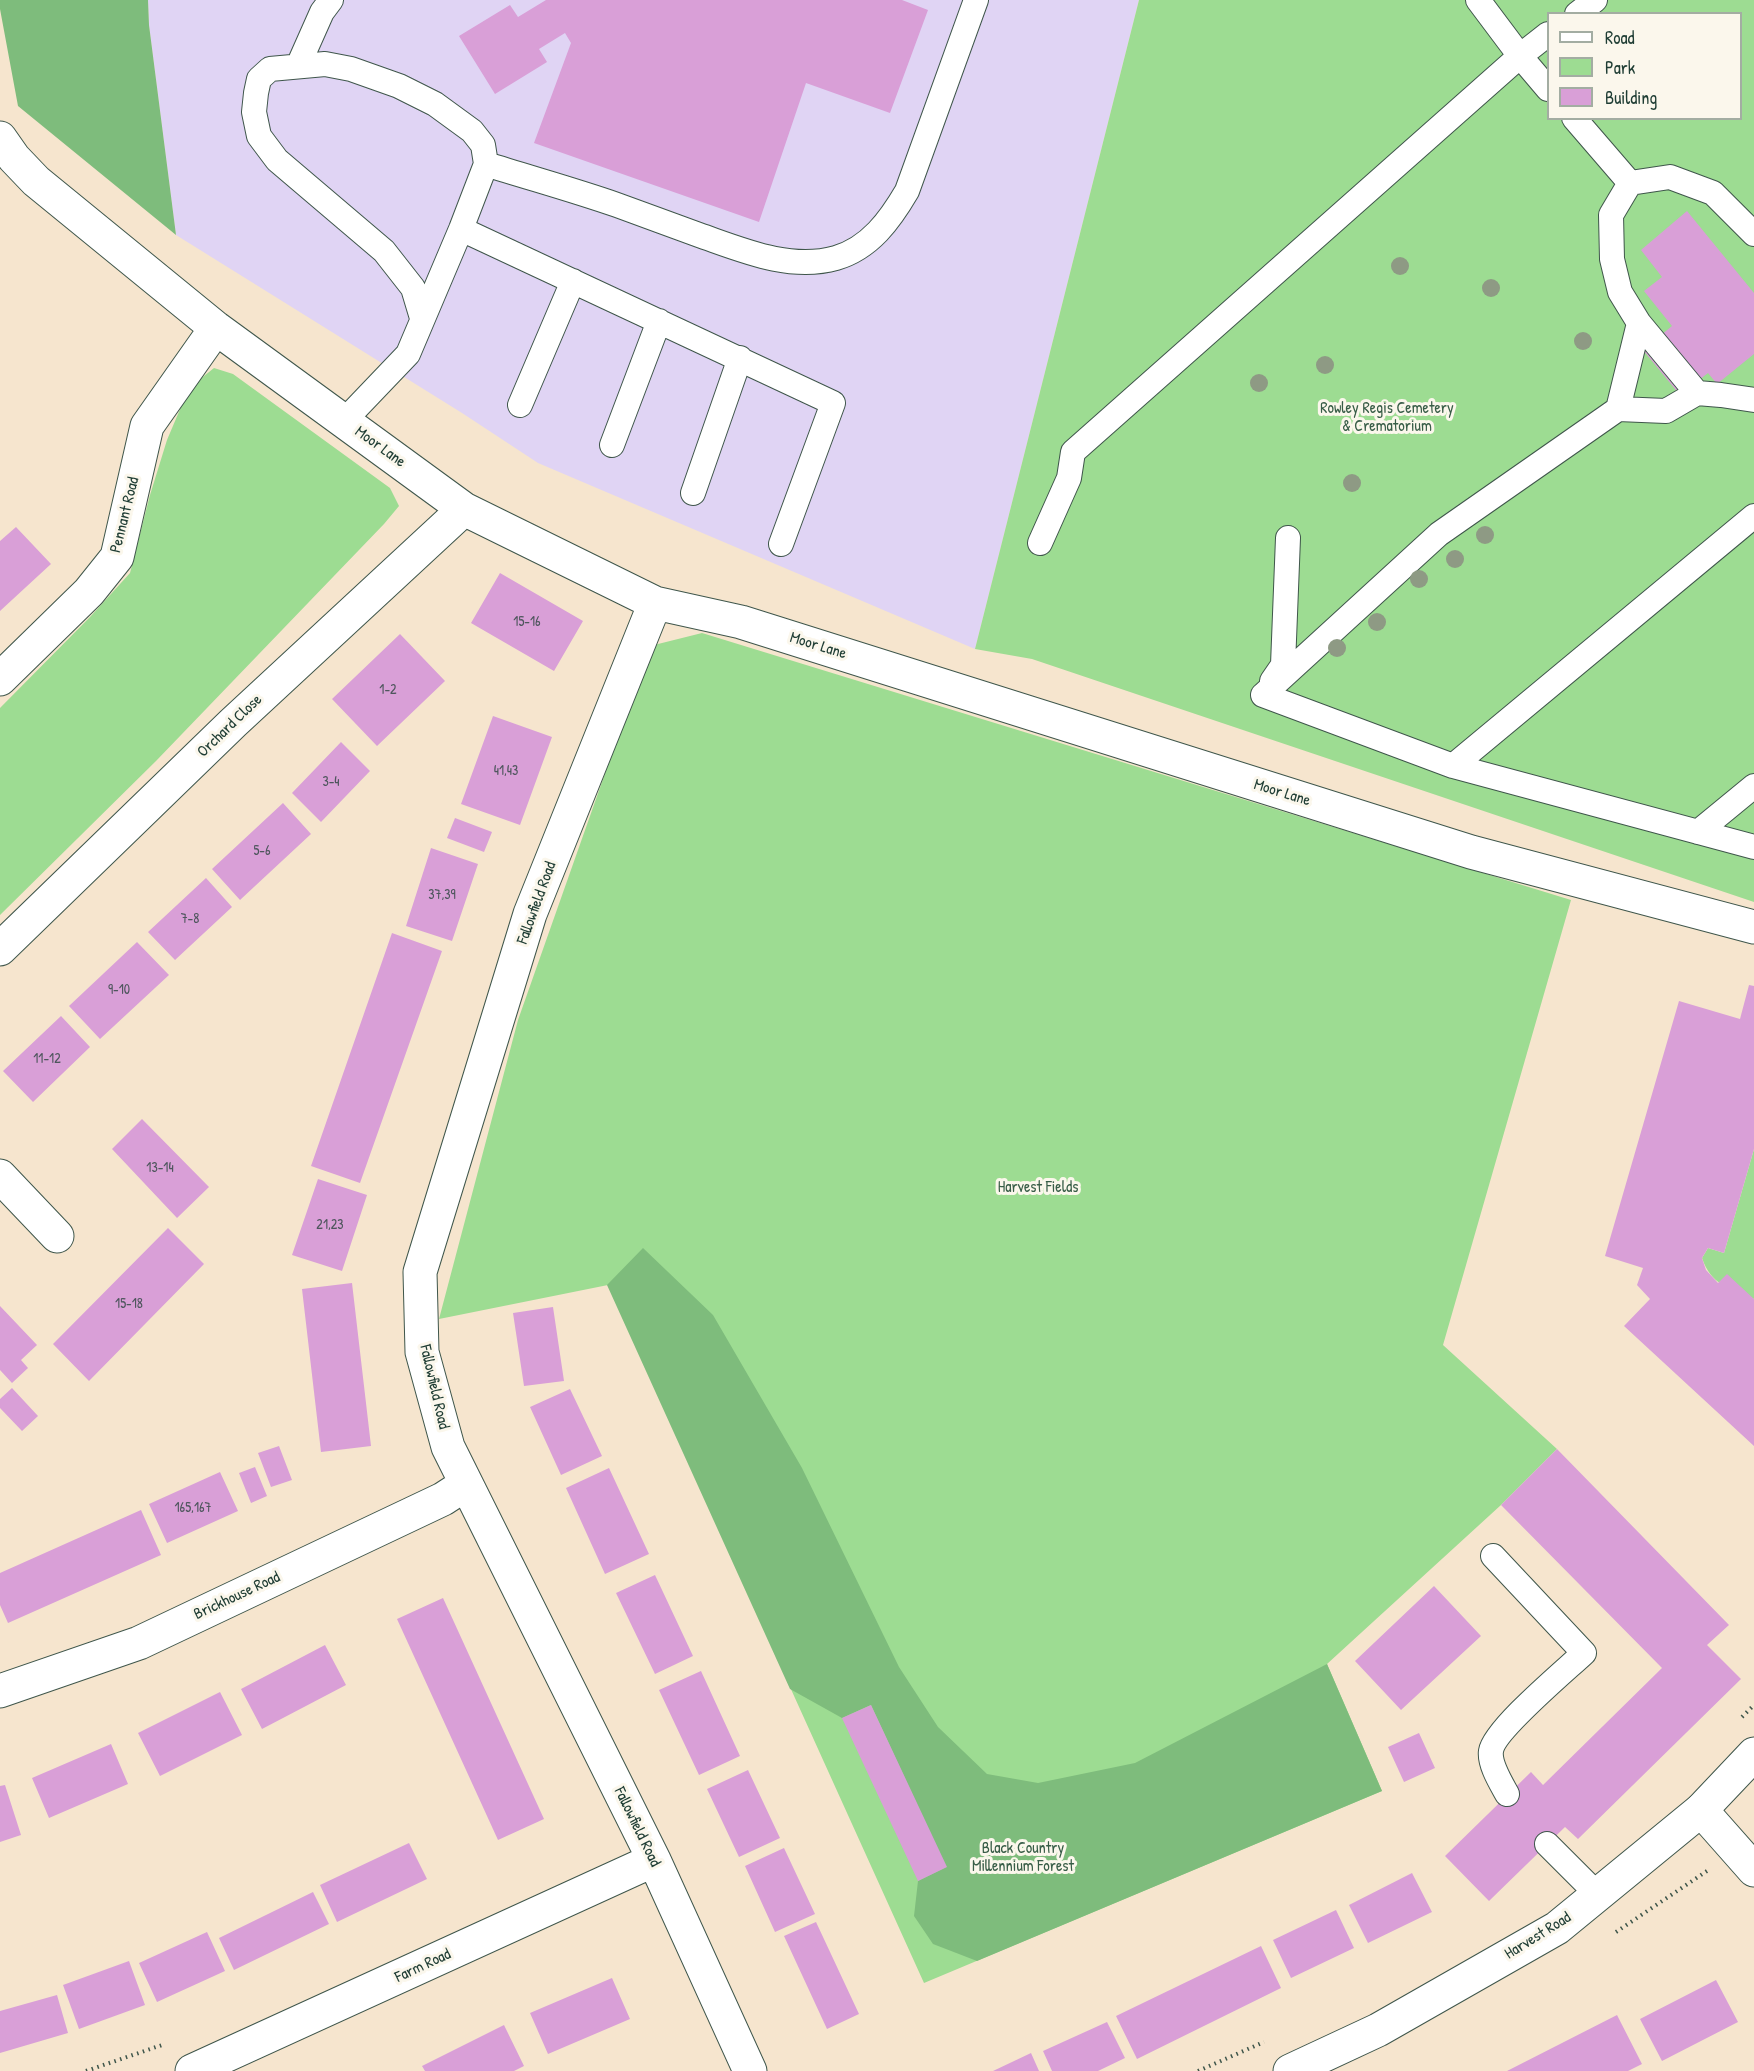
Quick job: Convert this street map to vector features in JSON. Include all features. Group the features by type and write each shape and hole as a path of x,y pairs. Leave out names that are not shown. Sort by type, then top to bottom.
{"street":[{"name":"Moor Lane","path":"0,138 14,158 36,181 216,328 464,509 655,603 741,622 1471,852 1754,927"},
{"name":"Pennant Road","path":"0,679 88,592 117,557 147,426 216,328"},
{"name":"Orchard Close","path":"0,949 233,723 464,509"},
{"name":"Fallowfield Road","path":"655,603 530,914 420,1272 422,1352 448,1447 654,1860 750,2071"},
{"path":"0,1176 57,1236"},
{"name":"Brickhouse Road","path":"0,1691 139,1643 443,1499 466,1484"},
{"name":"Harvest Road","path":"1290,2071 1378,2030 1557,1928 1701,1810 1754,1754"},
{"path":"1701,1810 1754,1870"},
{"name":"Farm Road","path":"192,2071 654,1860"}],"lane":[{"path":"298,66 322,12 331,0"},
{"path":"486,164 614,204 757,256 811,263 854,252 876,236 892,216 907,191 976,0"},
{"path":"1478,0 1547,88"},
{"path":"1580,12 1595,0"},
{"path":"1040,543 1069,478 1073,452 1520,56 1547,35"},
{"path":"344,421 408,354 486,164 483,145 472,130 435,104 399,86 351,69 324,64 270,69 259,78 254,112 259,136 277,160 384,251 413,288 422,318"},
{"path":"1576,120 1630,183"},
{"path":"1630,183 1670,177 1713,193 1754,234"},
{"path":"1630,183 1611,215 1612,259 1620,292 1639,323 1697,393"},
{"path":"461,229 833,403 781,544"},
{"path":"520,405 573,281"},
{"path":"612,445 659,321"},
{"path":"1618,409 1639,323"},
{"path":"693,493 740,358"},
{"path":"1263,696 1439,534 1618,409 1665,411 1697,393 1721,394 1754,400"},
{"path":"1453,766 1754,516"},
{"path":"1263,696 1283,665 1288,538"},
{"path":"1263,696 1453,766 1754,847"},
{"path":"1698,832 1754,786"},
{"path":"1493,1556 1584,1653 1502,1731 1491,1751 1495,1772 1507,1794"},
{"path":"1547,1844 1598,1895"}],"path":[{"path":"1739,1721 1754,1705"},
{"path":"1198,2071 1273,2038"}],"shaded area":[{"path":"148,0 1139,0 975,649 538,463 462,413 176,235 149,25"}],"green space":[{"path":"0,0 148,0 149,25 176,235 18,106"},
{"name":"Rowley Regis Cemetery & Crematorium","path":"1139,0 1754,0 1754,902 1032,659 975,649"},
{"path":"214,368 233,374 390,488 399,506 156,761 0,915 0,708 130,573 167,440 189,388"},
{"name":"Harvest Fields","path":"702,633 1571,900 1443,1345 1557,1449 1501,1505 1327,1664 1382,1791 924,1983 608,1285 439,1319 518,1020 650,646"},
{"path":"1754,1149 1754,1299 1716,1280 1710,1274 1702,1258 1708,1248 1724,1253"},
{"name":"Black Country Millennium Forest","path":"643,1248 713,1315 802,1468 899,1667 938,1727 987,1774 1038,1783 1135,1763 1327,1664 1382,1791 977,1961 933,1944 914,1916 918,1881 946,1867 871,1705 842,1718 790,1689 607,1285"}],"building":[{"path":"546,0 902,0 928,10 890,113 806,83 759,222 534,143 571,43 565,33 539,49 547,62 495,94 459,36 510,5 518,17"},
{"path":"1687,211 1754,293 1754,354 1717,384 1708,373 1680,395 1643,350 1672,326 1644,291 1662,277 1641,250"},
{"path":"16,527 51,564 0,611 0,541"},
{"path":"500,573 583,621 554,671 471,623"},
{"path":"400,634 445,681 377,746 332,699"},
{"path":"493,716 552,737 520,825 461,804"},
{"path":"341,742 370,771 321,822 292,793"},
{"path":"283,803 311,834 240,900 212,869"},
{"path":"455,818 492,832 484,852 447,838"},
{"path":"431,848 478,864 452,941 406,926"},
{"path":"206,878 232,907 175,960 148,932"},
{"path":"392,933 442,951 360,1183 311,1166"},
{"path":"137,942 169,975 100,1039 69,1006"},
{"path":"1749,985 1754,986 1754,1149 1724,1253 1708,1248 1702,1258 1706,1270 1718,1283 1727,1274 1754,1299 1754,1446 1624,1326 1650,1299 1637,1285 1643,1268 1605,1256 1679,1001 1740,1019"},
{"path":"61,1016 90,1047 33,1102 3,1071"},
{"path":"142,1119 209,1187 177,1218 112,1149"},
{"path":"318,1179 367,1195 342,1271 292,1255"},
{"path":"168,1228 204,1264 89,1381 53,1344"},
{"path":"352,1283 371,1446 321,1452 302,1289"},
{"path":"0,1306 37,1345 21,1360 28,1368 12,1383 0,1370"},
{"path":"553,1307 564,1381 524,1386 513,1313"},
{"path":"12,1388 38,1416 22,1431 0,1408 0,1399"},
{"path":"570,1389 602,1456 561,1475 530,1407"},
{"path":"279,1446 292,1480 271,1487 258,1453"},
{"path":"1557,1449 1729,1625 1707,1645 1741,1679 1578,1839 1565,1827 1489,1901 1445,1856 1531,1772 1543,1785 1662,1668 1501,1505"},
{"path":"255,1467 267,1496 251,1503 239,1473"},
{"path":"609,1468 649,1554 605,1574 566,1488"},
{"path":"220,1472 238,1511 167,1543 149,1504"},
{"path":"141,1510 161,1555 8,1623 0,1605 0,1573"},
{"path":"655,1575 693,1656 655,1674 616,1593"},
{"path":"1434,1586 1481,1636 1401,1710 1355,1661"},
{"path":"443,1598 544,1819 498,1840 397,1619"},
{"path":"325,1645 346,1685 262,1729 241,1689"},
{"path":"701,1671 740,1756 699,1775 659,1690"},
{"path":"220,1692 242,1735 160,1776 138,1733"},
{"path":"871,1705 947,1867 918,1881 842,1718"},
{"path":"1419,1733 1435,1768 1404,1782 1388,1747"},
{"path":"111,1744 128,1784 49,1818 32,1778"},
{"path":"748,1770 780,1838 739,1857 707,1789"},
{"path":"5,1785 21,1835 0,1842 0,1786"},
{"path":"409,1843 427,1879 337,1922 320,1885"},
{"path":"784,1848 815,1914 775,1932 745,1866"},
{"path":"1412,1873 1432,1912 1368,1943 1349,1905"},
{"path":"313,1892 329,1924 234,1970 219,1938"},
{"path":"1336,1910 1354,1948 1291,1978 1273,1940"},
{"path":"816,1922 859,2014 827,2029 784,1936"},
{"path":"207,1932 225,1971 157,2002 139,1963"},
{"path":"1261,1946 1281,1988 1137,2059 1116,2016"},
{"path":"129,1961 145,2005 79,2029 63,1985"},
{"path":"612,1978 630,2019 548,2054 530,2013"},
{"path":"1716,1980 1738,2022 1662,2061 1640,2019"},
{"path":"57,1995 68,2033 0,2053 0,2011"},
{"path":"1617,2015 1642,2064 1628,2071 1507,2071"},
{"path":"1107,2022 1125,2058 1098,2071 1052,2071 1043,2051"},
{"path":"504,2025 524,2066 514,2071 425,2071 422,2066"},
{"path":"1031,2053 1039,2071 993,2071"}]}
